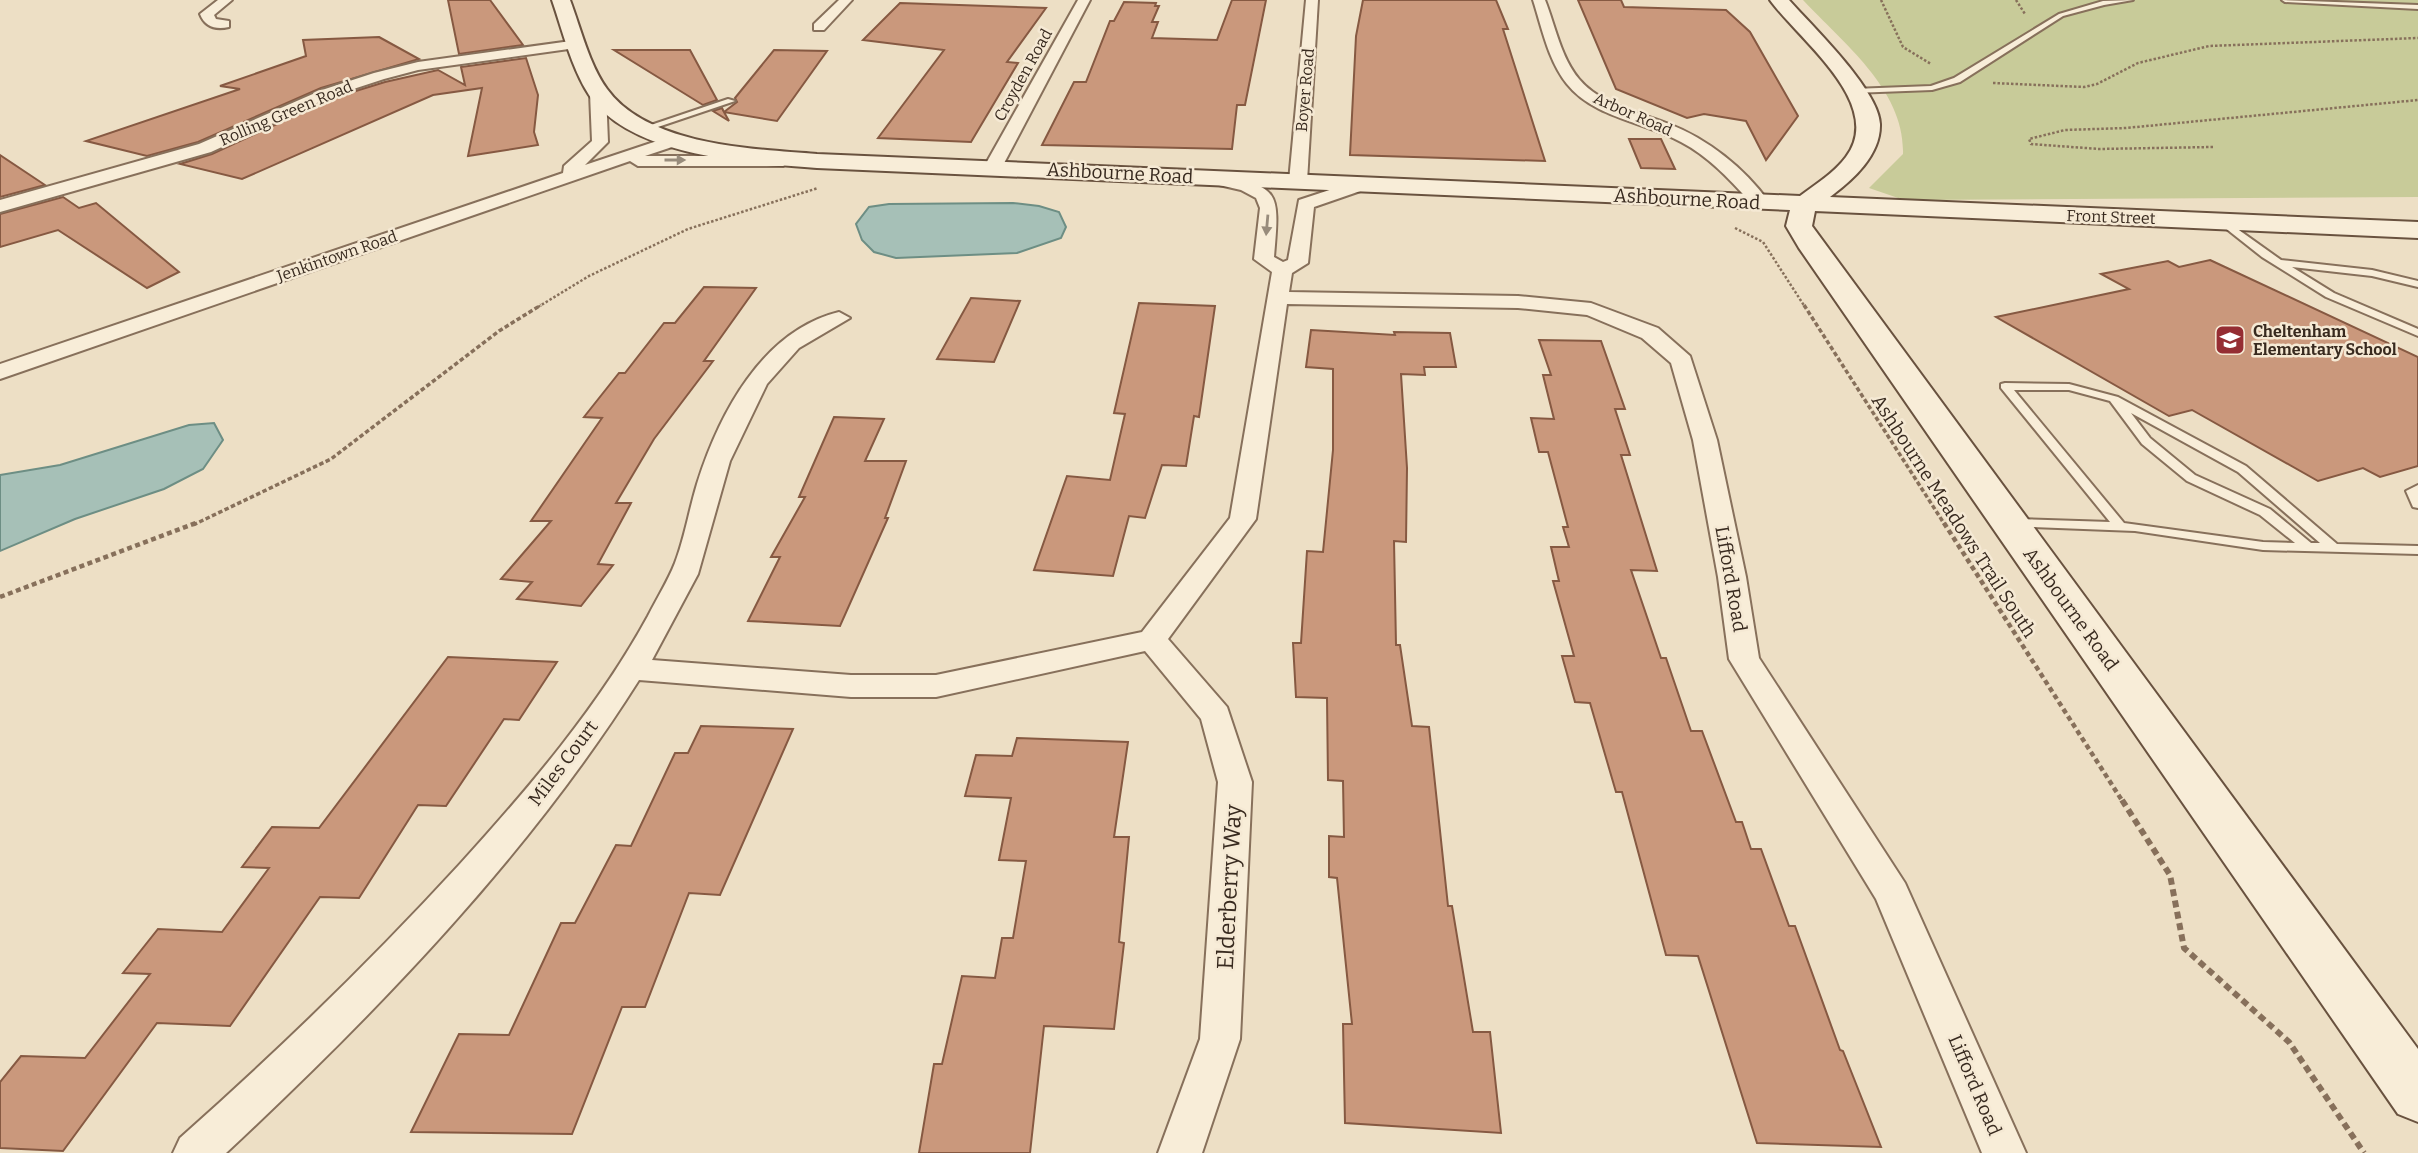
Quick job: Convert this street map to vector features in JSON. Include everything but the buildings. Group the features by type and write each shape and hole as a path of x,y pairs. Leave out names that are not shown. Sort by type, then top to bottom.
{"street":[{"path":"224,24 210,22 207,14 226,0"},
{"name":"Ashbourne Road","path":"561,0 598,93 619,114 675,139 739,154 807,160 1804,205 1799,226 1812,248 2418,1095"},
{"path":"819,27 846,0"},
{"name":"Croyden Road","path":"993,167 1084,0"},
{"name":"Boyer Road","path":"1298,181 1312,0"},
{"name":"Arbor Road","path":"1539,0 1563,64 1576,85 1605,105 1673,131 1700,145 1724,162 1760,202"},
{"path":"1779,0 1853,91 1868,116 1865,142 1846,172 1804,205"},
{"name":"Rolling Green Road","path":"0,206 205,148 327,93 379,76 418,66 578,44"},
{"path":"533,189 573,169 600,142 598,93"},
{"name":"Jenkintown Road","path":"0,372 675,139"},
{"path":"607,163 807,160"},
{"path":"1206,177 1247,186 1265,195 1269,208 1264,259 1281,284"},
{"path":"629,669 851,687 936,686 1152,640 1243,519 1281,284 1298,263 1305,204 1363,184"},
{"name":"Front Street","path":"1804,205 2418,230"},
{"name":"Lifford Road","path":"1281,284 1591,309 1650,333 1682,361 1705,440 1732,577 1744,659 1892,892 2004,1153"},
{"name":"Miles Court","path":"195,1153 269,1086 378,978 487,858 569,759 661,622 694,552 712,476 747,395 788,344 839,318"},
{"name":"Elderberry Way","path":"1152,640 1216,715 1235,782 1220,1039 1180,1153"}],"lane":[{"path":"1853,91 1932,88 1958,80 2061,15 2103,3 2130,0"},
{"path":"2285,0 2418,7"},
{"path":"646,128 731,101"},
{"path":"2222,221 2277,262 2330,295 2418,333"},
{"path":"2277,262 2372,273 2418,284"},
{"path":"2121,527 2005,386 2069,387 2114,399 2242,469 2335,548"},
{"path":"2114,399 2146,441 2191,478 2265,512 2306,545"},
{"path":"2418,489 2412,491 2418,505"},
{"path":"2009,523 2121,527 2263,546 2306,545 2418,550"}],"path":[{"path":"1881,0 1898,43 1907,52 1924,62 1968,73"},
{"path":"1958,80 2084,87 2097,84 2138,63 2208,46 2418,38"},
{"path":"2213,147 2149,150 2051,147 2031,144 2029,139 2045,132 2080,128 2126,128 2418,100"},
{"path":"0,597 174,534 331,459 499,331 589,276 688,229 828,185"},
{"name":"Ashbourne Meadows Trail South","path":"1732,227 1752,234 1763,242 2170,874 2184,948 2289,1042 2364,1153"}],"green space":[{"path":"1803,0 2418,0 2418,197 1904,200 1869,188 1903,154 1901,131 1894,109 1869,69"}],"water":[{"path":"1013,203 1059,212 1066,227 1061,238 1017,253 896,258 874,252 862,240 856,224 869,207 889,204"},
{"path":"214,423 223,440 203,469 164,489 75,519 0,551 0,475 60,465 189,425"}],"place":[{"name":"Cheltenham Elementary School","path":"2230,340"}]}
